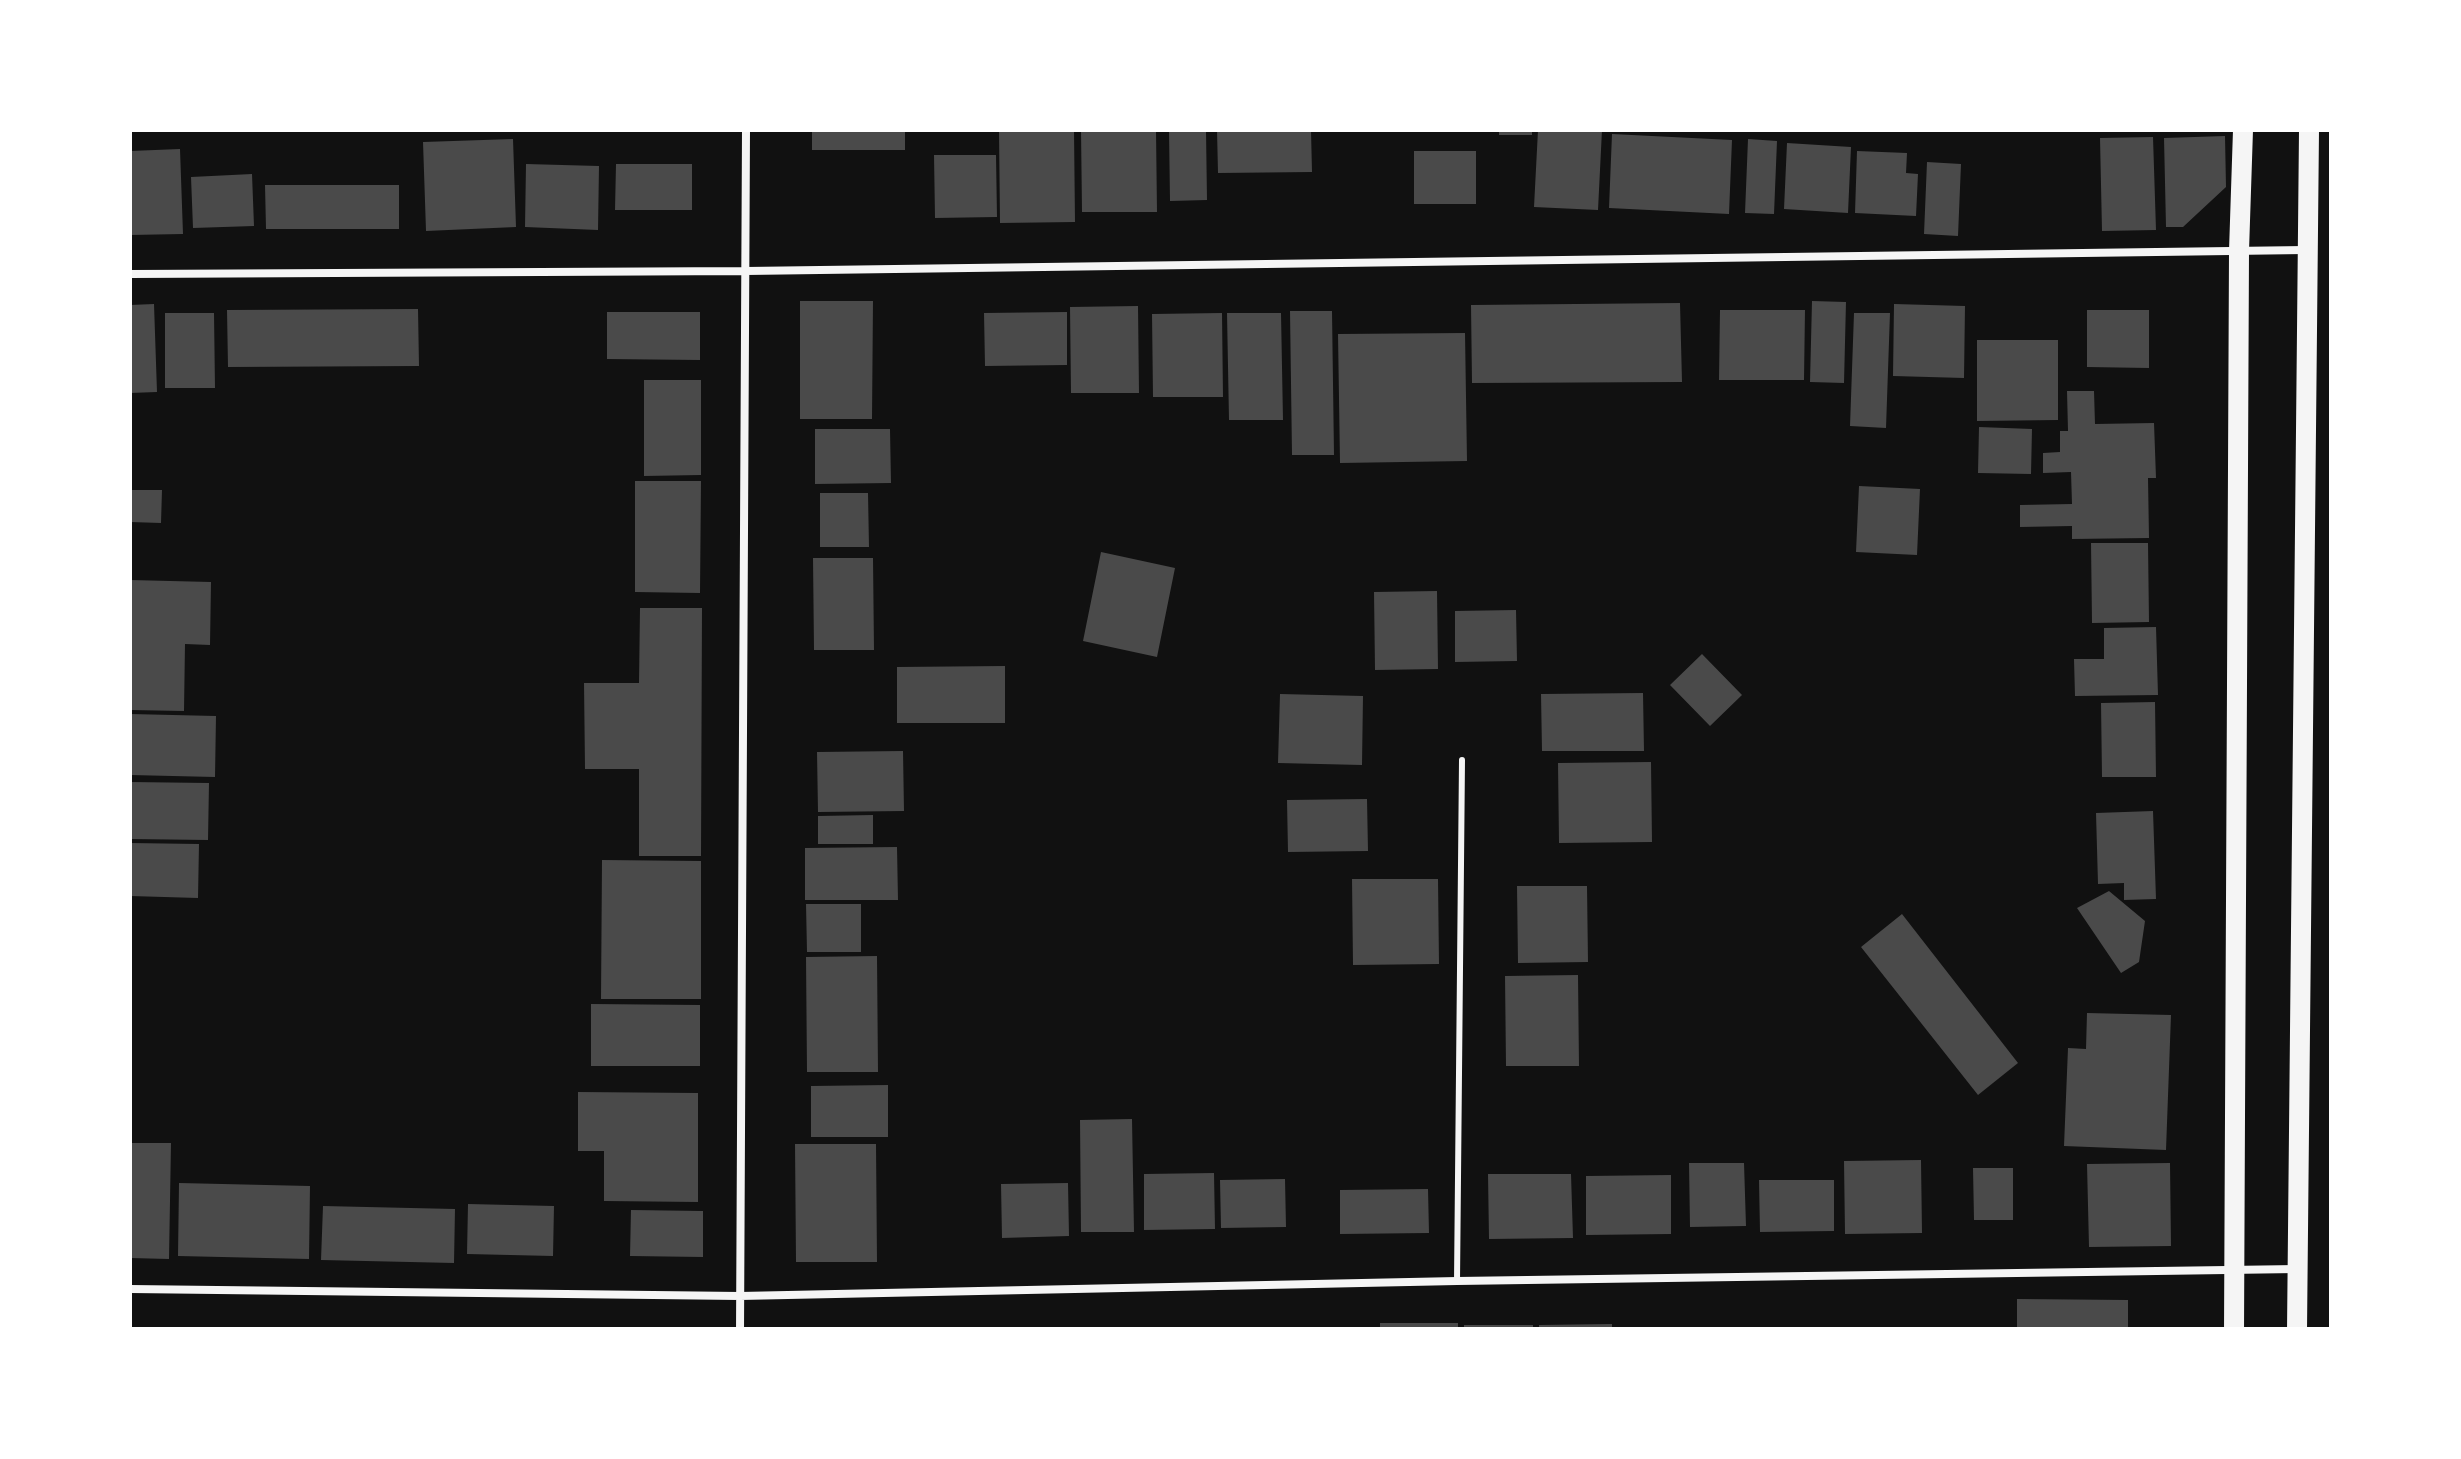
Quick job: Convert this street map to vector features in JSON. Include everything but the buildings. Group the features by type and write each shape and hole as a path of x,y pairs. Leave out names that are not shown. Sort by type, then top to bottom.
{"main road":[{"path":"2234,1329 2239,251 2243,130"},
{"path":"2297,1329 2309,130"}],"street":[{"path":"740,1329 746,130"},
{"path":"130,274 746,271 2307,250"},
{"path":"130,1289 740,1296 1457,1281 2298,1269"}],"lane":[{"path":"1457,1281 1462,760"}]}
